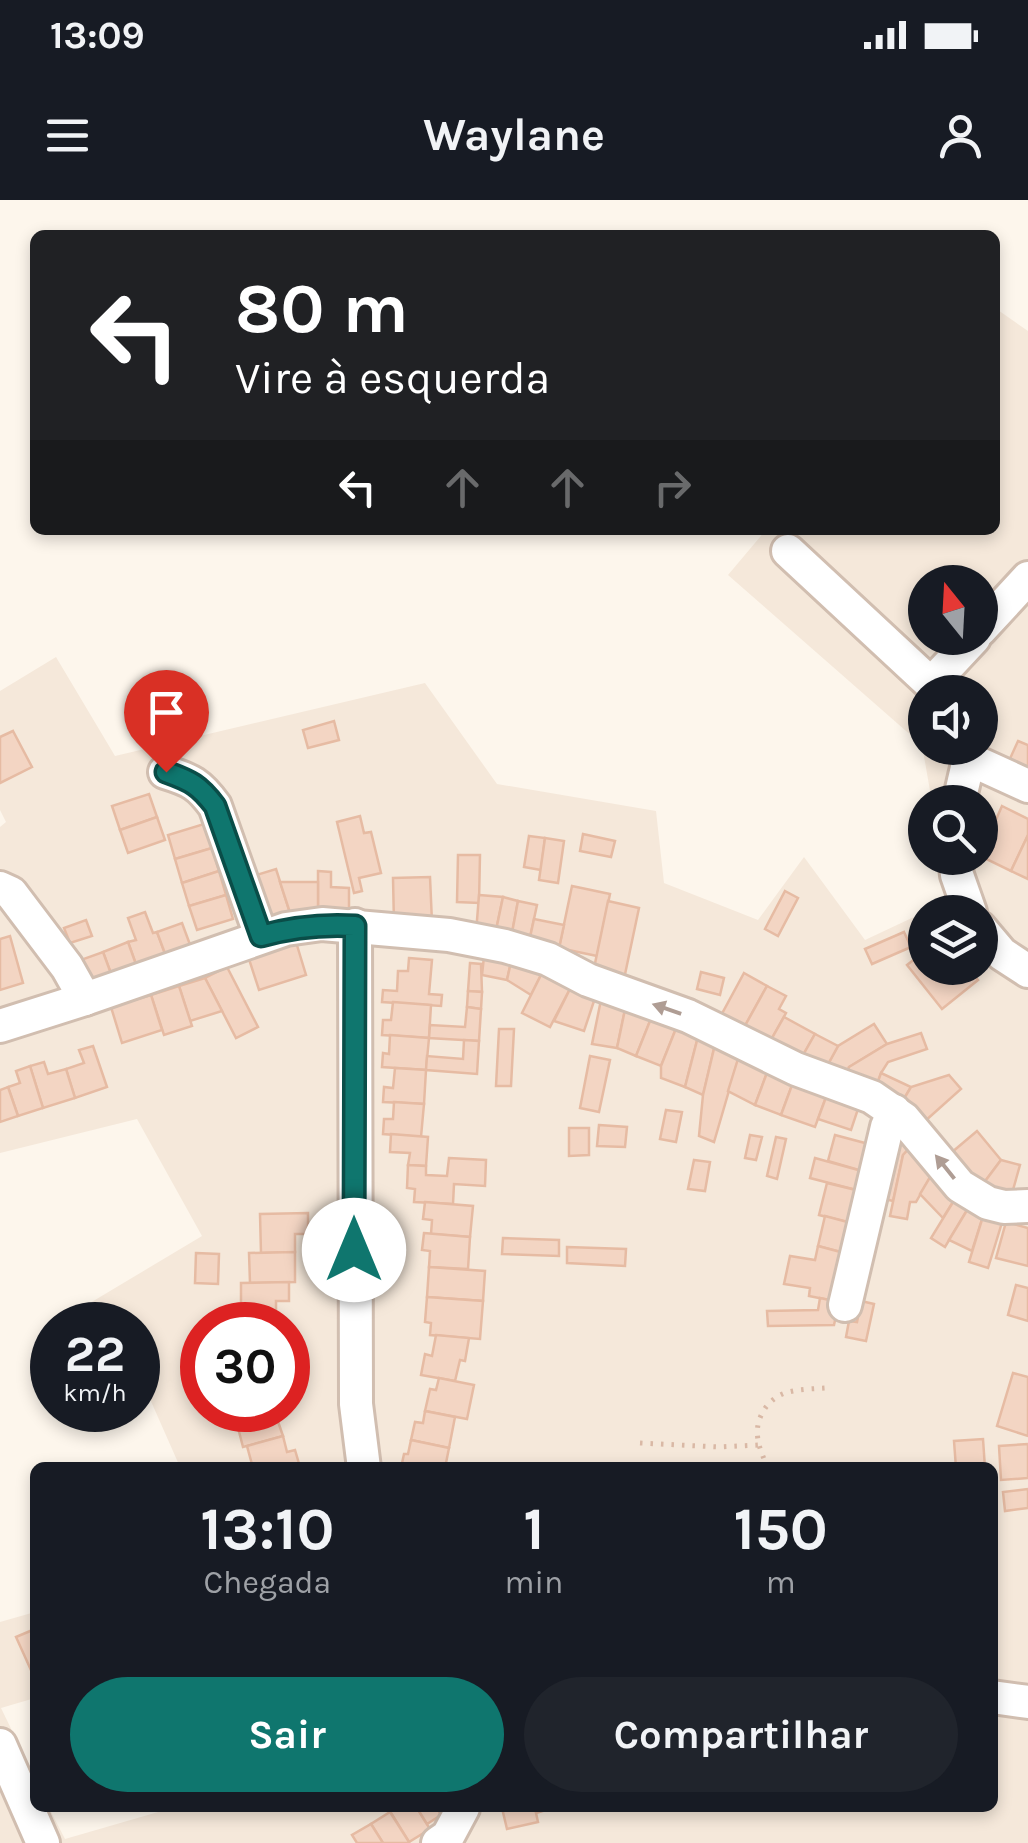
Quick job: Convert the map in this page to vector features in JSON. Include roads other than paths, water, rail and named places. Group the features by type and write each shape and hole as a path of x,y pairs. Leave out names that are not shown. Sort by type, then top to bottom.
{"street":[{"path":"788,552 919,675"},
{"path":"998,610 1028,578"},
{"path":"944,675 960,655"},
{"path":"989,765 1028,786"},
{"path":"166,772 191,780 215,806 261,936"},
{"path":"0,888 11,893 67,967 85,1000"},
{"path":"0,1026 286,929 322,924 449,935 548,959 588,980 688,1016 796,1069 872,1097 894,1110 918,1134 960,1186 1004,1207 1028,1206"},
{"path":"355,926 356,1384 363,1462"},
{"path":"998,949 1028,970"},
{"path":"845,1305 894,1110"},
{"path":"998,1699 1028,1702"},
{"path":"0,1745 42,1843"},
{"path":"438,1843 448,1836 460,1812"}]}
